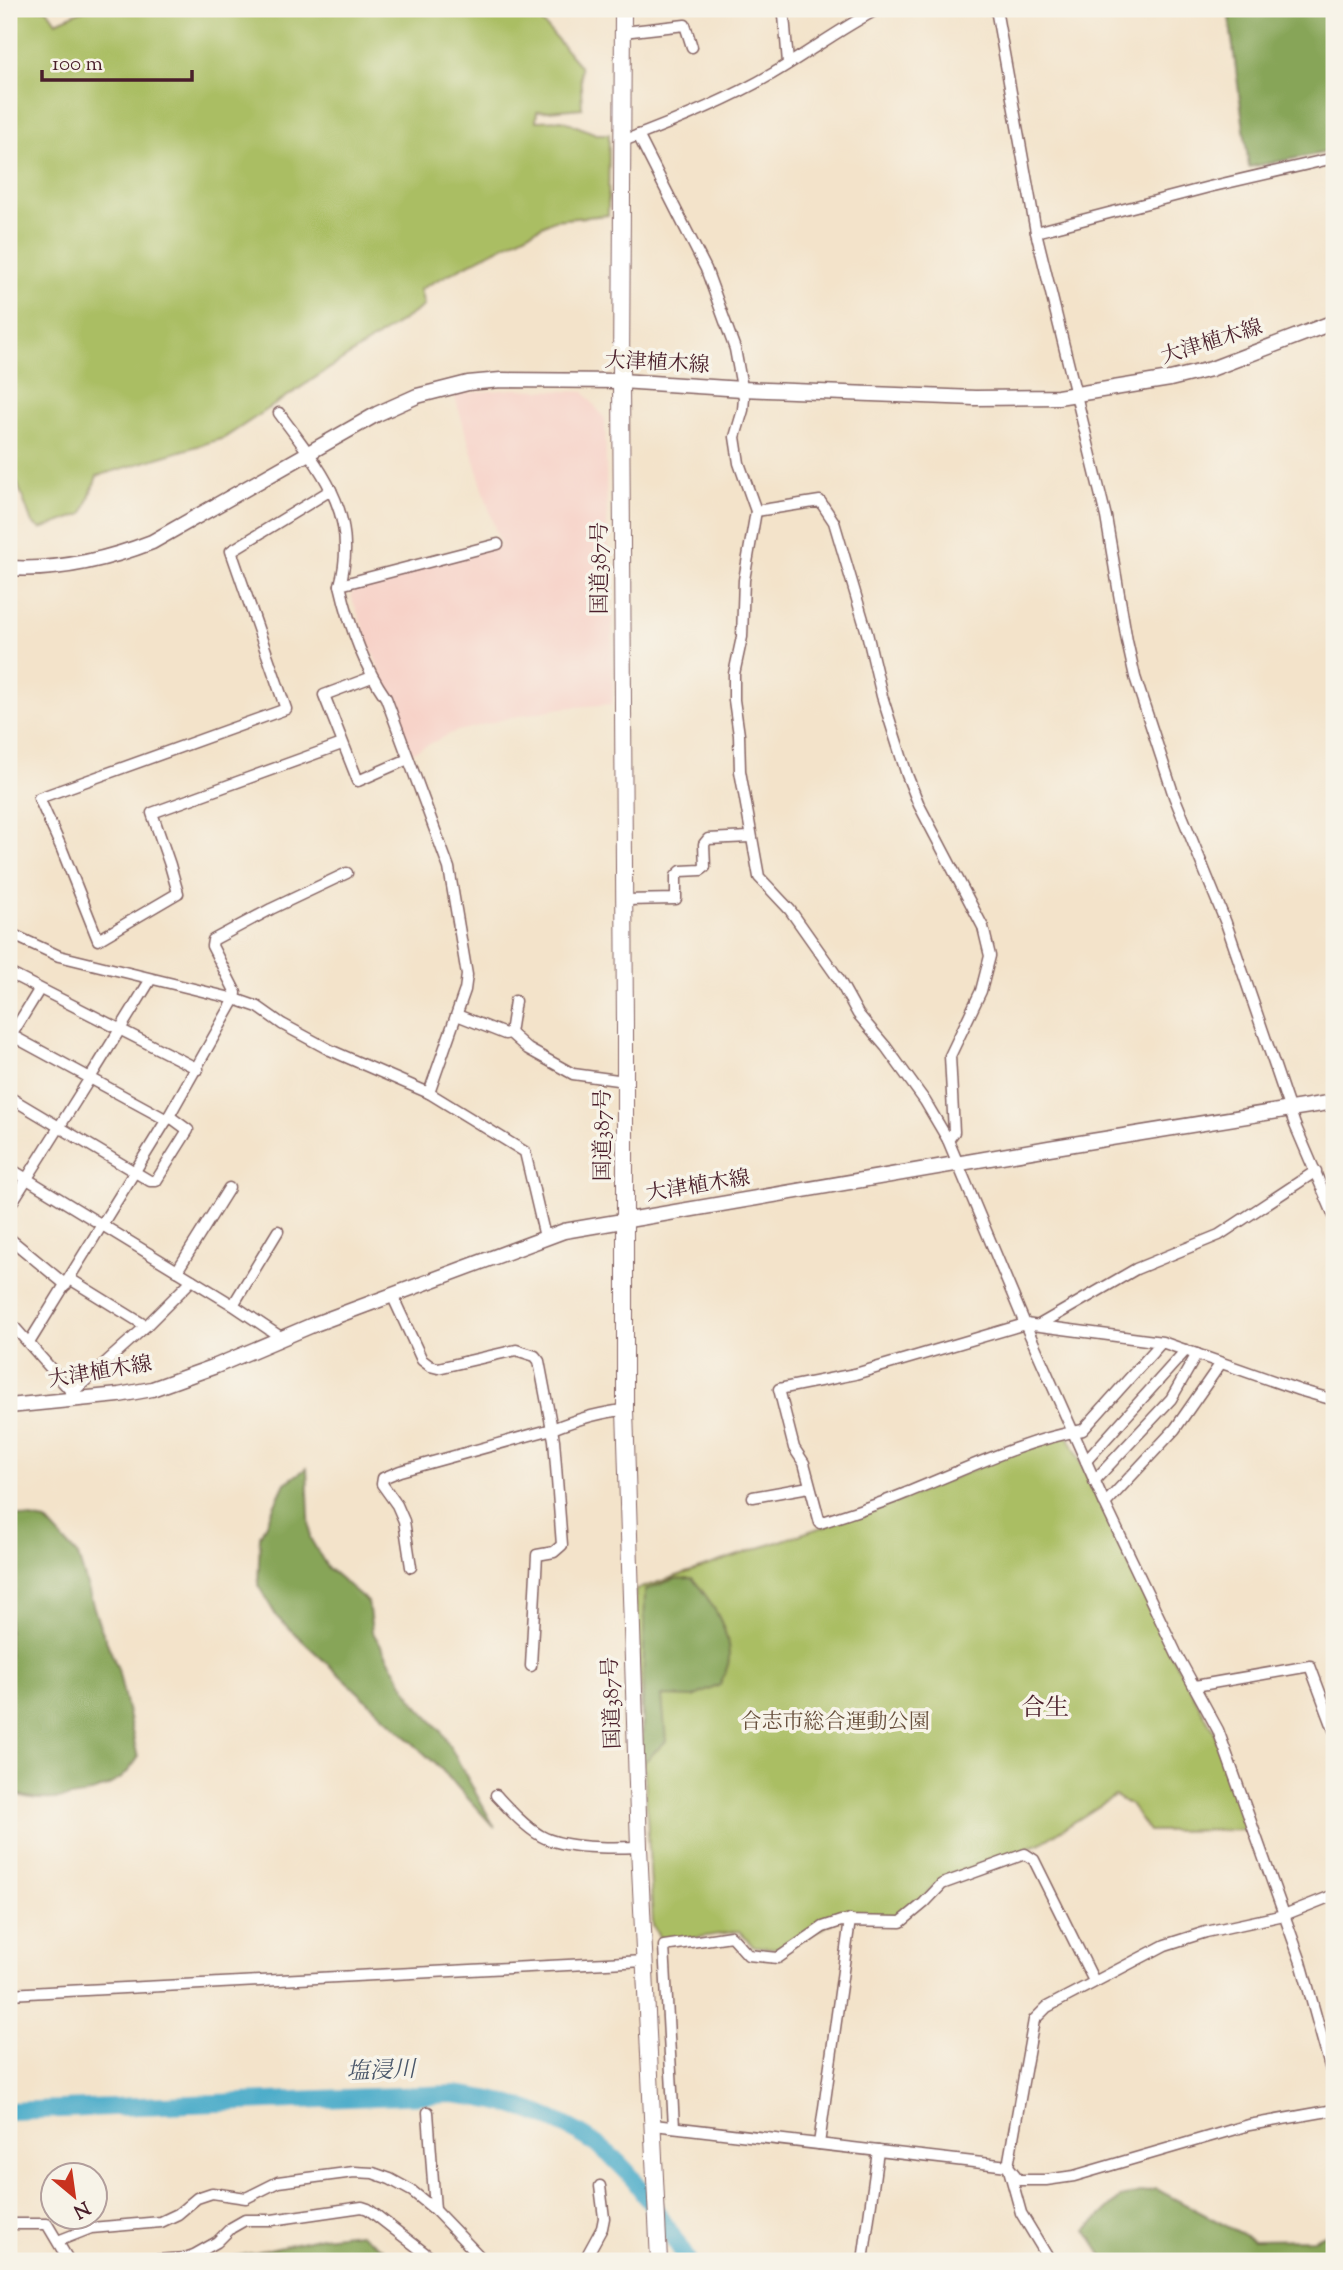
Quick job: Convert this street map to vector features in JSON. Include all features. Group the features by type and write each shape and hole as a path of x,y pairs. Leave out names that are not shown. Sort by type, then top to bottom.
{"highway":[{"name":"国道387号","path":"624,9 631,138 621,382 625,1410 639,1847 659,2261"}],"main road":[{"name":"大津植木線","path":"9,568 74,565 134,549 170,533 388,408 417,396 453,387 501,380 621,382 1007,399 1074,395 1170,379 1211,369 1334,322"},
{"name":"大津植木線","path":"9,1406 152,1389 564,1231 1334,1102"}],"street":[{"path":"878,9 734,94 631,138 705,269 735,349 742,389 743,410 735,437 739,463 756,510 744,580 741,637 734,674 734,700 740,771 750,837 759,877 790,910 838,978 858,1014 886,1046 925,1101 960,1165 962,1176 1072,1432 1177,1655 1218,1730 1301,1962 1334,2081"},
{"path":"996,9 1036,232 1106,517 1126,641 1135,677 1174,796 1226,923 1289,1110 1334,1216"},
{"path":"784,15 788,63"},
{"path":"624,32 685,26 692,47"},
{"path":"1036,232 1334,158"},
{"path":"279,412 331,490 343,516 346,563 340,585 345,606 372,677 386,698 452,881 467,975 465,990 429,1093"},
{"path":"331,490 231,551 286,709 39,799 98,940 178,893 152,813 342,744"},
{"path":"756,510 820,501 834,522 907,775 919,805 983,927 990,956 981,991 950,1056 954,1132 948,1140"},
{"path":"340,585 498,544"},
{"path":"372,677 324,695 358,781 408,760"},
{"path":"625,900 676,899 676,876 681,871 705,867 704,844 708,839 750,837"},
{"path":"29,1343 198,1069 235,999 236,993 212,946 213,940 347,873"},
{"path":"9,933 59,956 258,1007 282,1024 330,1050 429,1093 525,1152 545,1237"},
{"path":"9,973 198,1069"},
{"path":"9,1208 151,979"},
{"path":"9,1097 150,1181 156,1181 188,1130 10,1036 39,989"},
{"path":"510,1032 515,1001"},
{"path":"457,1014 505,1034 510,1032"},
{"path":"510,1032 528,1049 573,1074 625,1081"},
{"path":"9,1168 233,1305 282,1338"},
{"path":"1039,1325 1136,1269 1219,1234 1316,1171"},
{"path":"177,1271 229,1188"},
{"path":"233,1305 278,1231"},
{"path":"9,1238 68,1282 146,1325"},
{"path":"9,1321 76,1396 192,1280"},
{"path":"392,1295 422,1360 430,1366 438,1368 516,1350 535,1356 541,1368 552,1429 562,1545 554,1552 537,1555 531,1666"},
{"path":"1162,1342 1083,1430 1066,1432 995,1456 904,1494 820,1523 804,1464 794,1448 779,1390 855,1374 1025,1324 1162,1342 1334,1400"},
{"path":"1086,1461 1186,1350"},
{"path":"1094,1480 1171,1399 1197,1354"},
{"path":"1105,1504 1175,1429 1221,1363"},
{"path":"411,1567 404,1521 397,1505 382,1484 383,1478 427,1463 625,1410"},
{"path":"753,1494 808,1483"},
{"path":"1195,1686 1310,1666 1334,1730"},
{"path":"496,1795 538,1834 553,1842 599,1847 639,1847"},
{"path":"674,2127 664,1946 731,1936 748,1955 778,1958 823,1927 841,1921 901,1922 942,1884 1025,1854 1034,1860 1094,1981"},
{"path":"1050,2261 1021,2213 1007,2166 1034,2020 1047,2007 1165,1945 1206,1932 1283,1915 1334,1895"},
{"path":"819,2144 850,1920"},
{"path":"9,1994 645,1961"},
{"path":"654,2125 1007,2166 1019,2179 1046,2180 1074,2176 1250,2124 1334,2109"},
{"path":"428,2112 435,2210"},
{"path":"863,2261 878,2151"},
{"path":"58,2241 91,2228 161,2222 178,2214 197,2198 212,2193 246,2198 278,2182 354,2172 373,2173 412,2191 435,2210 484,2261"},
{"path":"584,2261 604,2218 600,2186"},
{"path":"142,2261 194,2255 218,2242 230,2228 245,2220 272,2220 362,2207 435,2261"},
{"path":"9,2224 47,2224 69,2261"}],"shaded area":[{"path":"515,389 584,392 605,419 613,704 561,708 513,717 454,732 411,753 351,596 355,585 500,545 454,394"}],"green space":[{"path":"9,9 47,9 56,22 86,9 531,9 580,66 582,108 537,112 536,121 562,120 596,134 609,134 608,215 554,220 420,289 424,306 224,438 97,476 83,514 41,529 32,523 9,460"},
{"path":"1228,9 1334,9 1334,151 1249,167"},
{"name":"合志市総合運動公園","path":"1068,1435 1173,1657 1214,1732 1250,1830 1149,1831 1130,1805 1115,1796 1041,1843 940,1881 900,1920 842,1917 784,1949 753,1946 739,1931 662,1943 653,1926 635,1590 905,1499 995,1460"},
{"path":"307,1468 310,1538 327,1567 368,1602 372,1631 415,1703 442,1732 495,1828 441,1769 277,1617 258,1585 260,1536 285,1483"},
{"path":"9,1516 46,1521 78,1556 98,1621 118,1669 138,1758 120,1779 80,1795 36,1799 9,1791"},
{"path":"692,1578 706,1595 722,1625 728,1647 728,1665 720,1685 693,1697 662,1696 666,1741 642,1764 645,1590 674,1579"},
{"path":"1156,2189 1253,2240 1314,2239 1334,2230 1334,2261 1106,2261 1086,2230 1120,2198"},
{"path":"360,2233 399,2261 218,2261 321,2237"}],"waterway":[{"name":"塩浸川","path":"9,2111 453,2094 478,2097 552,2119 597,2145 617,2161 634,2180 688,2261"}],"district":[{"name":"合生","path":"1045,1709"}]}
